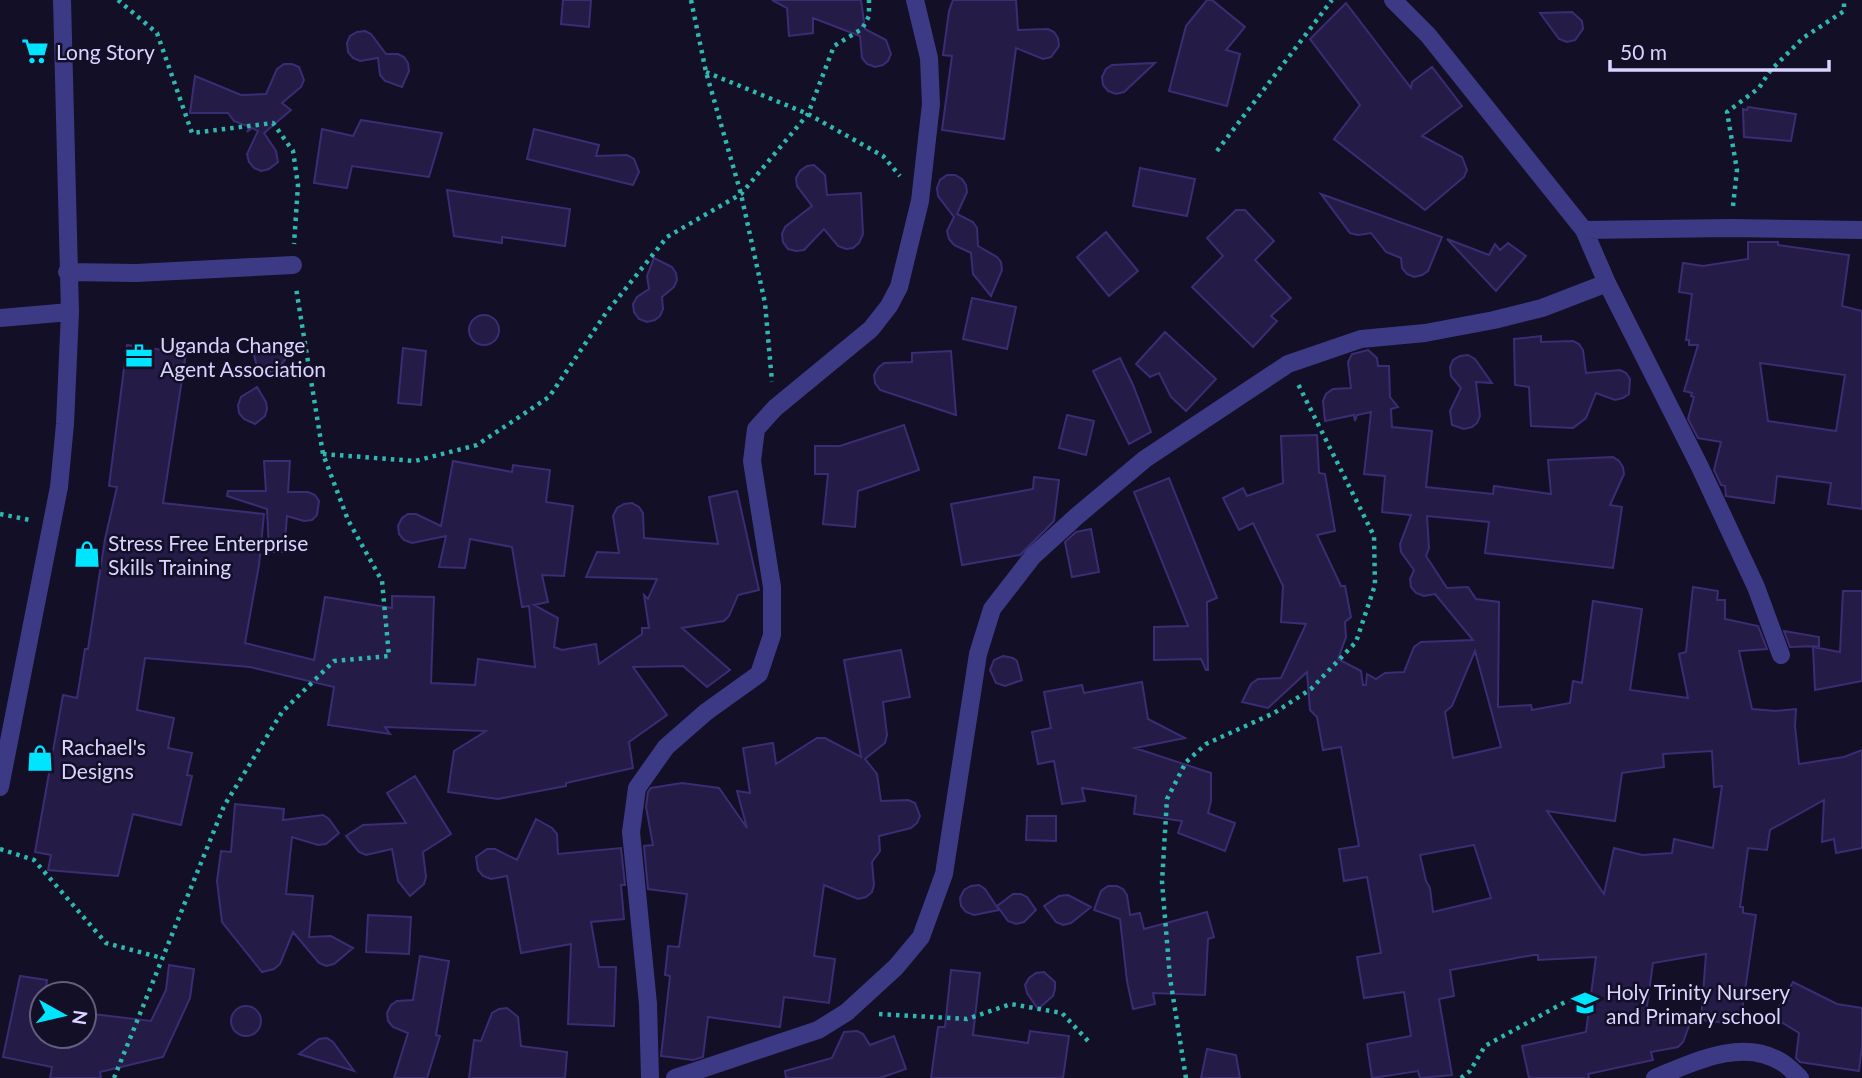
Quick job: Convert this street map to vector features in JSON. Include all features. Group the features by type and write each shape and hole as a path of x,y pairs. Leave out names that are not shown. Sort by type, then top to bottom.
{"street":[{"path":"0,787 59,487 65,424 70,312 62,0"},
{"path":"650,1078 648,1003 631,832 637,788 666,747 706,712 759,674 772,635 772,587 752,461 756,429 775,408 871,329 889,306 899,287 920,201 931,104 929,58 915,0"},
{"path":"1393,0 1427,35 1584,230 1607,283 1699,465 1756,587 1781,655"},
{"path":"1584,230 1862,230"},
{"path":"68,272 136,273 293,265"},
{"path":"675,1078 818,1030 846,1012 896,967 921,937 944,874 978,654 992,609 1033,556 1145,459 1288,364 1361,339 1425,333 1542,308 1607,283"},
{"path":"0,318 70,312"},
{"path":"1655,1078 1713,1055 1756,1052 1782,1062 1800,1078"}],"path":[{"path":"114,1078 224,806 282,712 334,661 389,656 383,581 348,520 323,454 293,265 298,185 293,151 273,123 192,133 157,33 118,0"},
{"path":"691,0 706,72 741,194 765,303 775,408"},
{"path":"323,454 415,460 477,445 550,397 606,313 667,237 741,194 808,114 834,46 862,30 869,16 869,0"},
{"path":"1217,151 1332,0"},
{"path":"1731,228 1737,170 1727,112 1759,89 1770,71 1803,38 1844,11 1844,0"},
{"path":"706,72 808,114 883,156 920,201"},
{"path":"1186,1078 1170,978 1163,882 1167,799 1186,762 1206,744 1274,713 1311,690 1356,642 1375,585 1374,536 1288,364"},
{"path":"0,514 50,524"},
{"path":"0,849 34,860 106,943 162,958"},
{"path":"1461,1078 1470,1071 1485,1046 1576,996"},
{"path":"846,1012 967,1019 1011,1004 1062,1013 1089,1042"}],"building":[{"path":"563,0 591,0 589,27 561,24"},
{"path":"772,0 861,0 865,29 886,40 891,54 888,61 875,67 867,64 862,58 860,36 813,18 813,33 789,36 787,8"},
{"path":"953,0 1016,0 1018,30 1048,29 1058,38 1059,46 1051,57 1043,59 1016,48 1004,139 942,130 952,56 943,55"},
{"path":"1207,0 1212,0 1245,27 1226,50 1240,54 1227,106 1169,91 1186,26"},
{"path":"1346,3 1411,88 1412,82 1432,67 1462,106 1422,136 1462,157 1467,170 1464,177 1425,210 1334,139 1360,105 1310,39"},
{"path":"1572,12 1582,21 1583,29 1575,40 1567,42 1559,39 1540,13"},
{"path":"365,31 371,34 386,54 398,54 408,63 409,71 402,87 385,81 380,75 378,58 360,61 348,52 347,43 350,36"},
{"path":"1155,63 1124,92 1116,94 1103,85 1102,77 1112,65"},
{"path":"284,64 299,67 304,80 301,87 282,103 291,110 264,133 276,151 278,162 261,171 249,162 247,154 258,131 252,128 247,132 250,127 234,121 228,113 190,113 195,76 241,95 266,94 277,69"},
{"path":"1748,107 1796,114 1791,141 1744,137 1743,109 1747,110"},
{"path":"361,120 442,133 429,177 352,166 347,188 314,183 322,129 353,136"},
{"path":"534,129 599,145 596,156 627,155 634,159 639,172 633,185 527,159"},
{"path":"814,165 825,175 827,195 861,193 863,234 853,248 838,246 824,229 804,250 788,249 783,242 785,227 812,206 797,186 796,178 800,171"},
{"path":"1140,168 1195,179 1187,216 1133,206"},
{"path":"947,175 955,175 966,185 967,192 957,214 973,222 977,228 978,246 1001,262 1002,270 991,296 973,274 971,253 954,245 949,239 947,231 954,217 938,196 937,188 940,180"},
{"path":"447,190 570,209 565,246 502,237 502,243 454,236"},
{"path":"1321,194 1442,237 1428,271 1414,277 1407,274 1402,268 1401,258 1386,252 1371,233 1350,233"},
{"path":"1236,210 1245,210 1274,241 1255,260 1291,298 1271,316 1277,321 1253,347 1192,287 1223,256 1207,238"},
{"path":"1106,232 1138,271 1109,296 1077,257"},
{"path":"1447,239 1489,255 1495,244 1500,250 1508,243 1526,256 1496,291"},
{"path":"1748,242 1778,242 1778,245 1849,255 1842,306 1862,311 1862,509 1828,504 1831,483 1777,476 1774,503 1726,496 1725,486 1721,485 1714,470 1721,442 1698,438 1688,419 1694,397 1691,396 1692,393 1684,391 1698,345 1689,345 1689,340 1686,340 1692,294 1679,292 1683,263 1703,266 1748,259","holes":["1760,363 1845,375 1836,431 1768,421"]},
{"path":"654,258 672,267 677,280 674,287 662,297 663,309 660,316 647,322 639,319 633,304 637,297 649,289 647,276"},
{"path":"972,298 1016,307 1007,349 963,339"},
{"path":"484,315 490,316 498,324 498,336 490,344 484,345 478,344 470,336 469,330 470,324 478,316"},
{"path":"1165,332 1216,379 1186,411 1171,397 1159,373 1150,377 1136,364"},
{"path":"1541,336 1541,342 1573,341 1579,344 1583,350 1586,373 1620,370 1626,373 1630,379 1629,394 1615,400 1596,393 1586,418 1573,428 1531,426 1529,387 1515,385 1514,339"},
{"path":"273,342 284,352 285,360 276,371 264,373 256,363 254,355 258,347"},
{"path":"127,345 186,353 163,503 264,514 259,565 245,643 314,660 325,597 392,608 392,596 434,597 431,683 475,685 478,659 535,667 529,606 522,607 512,547 470,539 465,568 439,567 446,536 412,543 399,534 398,526 408,514 416,514 441,526 453,461 512,472 513,465 550,470 546,502 573,506 564,576 542,575 548,602 534,605 558,618 554,647 562,650 596,644 599,664 642,634 642,628 649,628 644,595 648,599 657,579 586,577 597,552 619,553 613,516 617,508 632,503 639,507 643,513 644,538 718,544 709,497 737,491 759,590 738,595 724,621 682,628 730,670 707,687 683,666 633,667 667,715 629,742 633,768 566,783 566,786 498,799 448,792 454,751 486,731 385,727 390,734 328,725 334,687 250,667 145,658 137,710 174,718 168,748 192,753 187,775 192,776 181,825 133,814 118,876 48,870 51,855 35,852 63,695 77,698 85,649 88,649 105,539 117,487 109,486"},
{"path":"403,348 426,351 421,405 398,403"},
{"path":"1368,350 1377,358 1378,366 1389,366 1390,397 1398,407 1391,409 1392,427 1432,431 1426,487 1493,494 1494,486 1551,494 1548,460 1613,457 1623,467 1624,474 1610,505 1622,507 1613,568 1485,553 1489,522 1427,516 1429,548 1426,556 1447,588 1468,587 1476,599 1499,602 1498,707 1531,705 1532,710 1570,703 1573,681 1582,683 1593,601 1642,609 1630,690 1688,698 1679,654 1686,652 1693,587 1718,591 1717,600 1725,600 1725,619 1758,626 1767,649 1739,651 1752,709 1796,709 1799,764 1844,757 1862,750 1862,848 1836,853 1834,839 1822,842 1824,800 1770,830 1767,850 1748,848 1740,907 1743,907 1743,913 1756,915 1740,1025 1701,1020 1706,954 1653,963 1645,1020 1674,1019 1689,1026 1683,1042 1678,1047 1651,1052 1653,1060 1588,1074 1589,1078 1529,1078 1522,1046 1586,1032 1596,957 1538,960 1538,955 1533,955 1450,970 1454,996 1439,999 1452,1075 1420,1078 1418,1071 1372,1078 1367,1044 1411,1036 1404,992 1364,998 1357,957 1381,953 1367,877 1344,881 1339,849 1359,846 1341,747 1323,750 1317,717 1310,710 1307,672 1268,708 1242,702 1251,684 1258,679 1281,678 1306,624 1281,622 1283,586 1253,523 1239,530 1223,498 1243,488 1247,496 1283,483 1281,436 1317,435 1319,473 1325,474 1335,531 1317,535 1341,586 1345,586 1351,617 1345,622 1346,637 1338,659 1361,671 1363,685 1366,685 1367,674 1376,679 1385,673 1404,672 1414,647 1421,642 1473,640 1435,594 1424,596 1411,587 1410,579 1414,570 1401,552 1400,544 1411,515 1382,512 1385,476 1364,474 1371,412 1357,415 1355,421 1354,415 1325,421 1323,401 1326,394 1333,389 1351,388 1348,362 1352,354","holes":["1475,651 1501,747 1453,758 1445,712 1452,706","1712,751 1714,787 1722,786 1713,848 1674,839 1672,853 1642,855 1614,848 1604,894 1547,811 1615,821 1622,773 1664,767 1663,754","1474,845 1491,898 1433,912 1430,888 1420,855"]},
{"path":"951,351 956,415 880,390 875,383 874,375 884,363 912,362 912,353"},
{"path":"1468,355 1475,359 1492,383 1476,382 1480,416 1477,423 1464,429 1452,425 1450,411 1461,388 1451,376 1450,367 1453,360"},
{"path":"1120,358 1151,432 1129,444 1093,371"},
{"path":"257,387 267,409 265,416 255,424 244,419 239,413 238,405 241,397"},
{"path":"1067,415 1094,421 1086,455 1059,448"},
{"path":"904,425 919,470 858,491 855,527 823,524 828,474 815,474 815,446 840,446"},
{"path":"264,461 290,461 288,492 308,492 315,495 319,501 317,515 312,520 304,521 287,516 284,552 269,552 267,509 227,496 228,491 266,491"},
{"path":"1034,477 1059,480 1054,521 1020,555 962,565 951,504 1033,489"},
{"path":"1169,478 1217,598 1207,602 1208,670 1201,659 1154,660 1154,627 1188,626 1134,492"},
{"path":"1091,529 1099,572 1072,577 1065,542 1076,532"},
{"path":"1843,591 1862,591 1862,681 1815,690 1813,647 1840,652"},
{"path":"1784,631 1819,637 1819,646 1790,647"},
{"path":"901,650 910,697 883,702 887,735 885,743 865,759 877,774 881,801 908,800 915,803 920,816 911,828 879,836 880,851 872,862 874,885 872,892 866,897 858,899 824,885 814,956 835,959 829,1003 784,997 780,1027 708,1017 703,1057 693,1060 661,1056 670,976 665,975 668,946 679,947 687,894 648,889 644,846 653,845 646,807 648,792 651,788 682,783 719,788 747,828 737,791 750,793 743,748 773,743 776,764 817,738 825,738 861,757 844,660"},
{"path":"1003,656 1017,661 1022,680 1005,686 996,683 990,670 994,660"},
{"path":"1142,682 1148,719 1185,738 1135,748 1211,773 1208,813 1235,823 1225,851 1178,833 1182,821 1134,814 1136,796 1082,788 1085,801 1062,804 1054,761 1038,764 1032,732 1051,728 1044,692 1082,685 1084,693"},
{"path":"415,776 451,834 423,852 426,877 424,884 410,896 398,881 392,849 366,855 359,852 346,836 363,825 406,823 387,793"},
{"path":"235,804 284,809 283,820 323,815 339,833 326,844 318,845 292,837 286,894 313,896 309,937 331,936 353,948 334,964 326,966 319,963 293,932 280,964 274,969 262,972 222,922 217,881 221,851 231,852"},
{"path":"1027,816 1056,816 1056,841 1026,840"},
{"path":"536,819 557,834 558,854 621,848 625,885 621,885 624,919 591,922 599,967 616,967 614,1026 568,1024 571,944 521,953 507,876 491,879 478,870 476,857 487,849 495,849 517,860"},
{"path":"979,885 985,889 999,910 974,915 961,906 960,898 964,890"},
{"path":"1108,886 1123,889 1127,895 1130,915 1140,913 1144,929 1207,912 1214,937 1208,939 1205,995 1153,993 1155,1004 1133,1009 1120,919 1094,910 1101,891"},
{"path":"1013,894 1027,897 1036,910 1024,922 1016,924 1008,921 997,906"},
{"path":"1068,895 1091,907 1071,923 1063,925 1056,922 1044,906 1059,896"},
{"path":"368,915 411,917 409,954 366,952"},
{"path":"420,956 449,961 436,1035 440,1036 427,1078 394,1078 408,1033 393,1027 388,1021 387,1013 397,1001 413,1000"},
{"path":"169,965 194,969 190,998 163,1057 100,1072 101,1078 50,1078 52,1067 3,1057 20,976 47,980 28,980 28,1050 98,1050 98,1015 151,1021 166,990"},
{"path":"951,970 980,973 973,1035 1028,1043 1030,1031 1069,1036 1063,1078 931,1078 938,1027 945,1027"},
{"path":"1044,972 1055,982 1055,989 1053,996 1038,1009 1025,985 1036,973"},
{"path":"1793,982 1837,1004 1862,1008 1859,1071 1800,1062 1796,1058 1799,1033 1773,1017"},
{"path":"246,1006 252,1007 260,1015 260,1027 252,1035 246,1036 240,1035 232,1027 231,1021 232,1015 240,1007"},
{"path":"507,1008 518,1017 521,1046 567,1052 565,1078 469,1078 474,1040 481,1041 492,1013"},
{"path":"857,1031 863,1034 870,1045 894,1036 906,1069 880,1078 786,1078 785,1071 832,1058 844,1032"},
{"path":"327,1038 333,1042 354,1071 299,1054 319,1039"},
{"path":"1207,1049 1236,1055 1240,1078 1201,1078"}],"place":[{"name":"Long Story","path":"35,51"},
{"name":"Uganda Change Agent Association","path":"139,356"},
{"name":"Stress Free Enterprise Skills Training","path":"87,554"},
{"name":"Rachael's Designs","path":"40,758"},
{"name":"Holy Trinity Nursery and Primary school","path":"1585,1003"}]}
